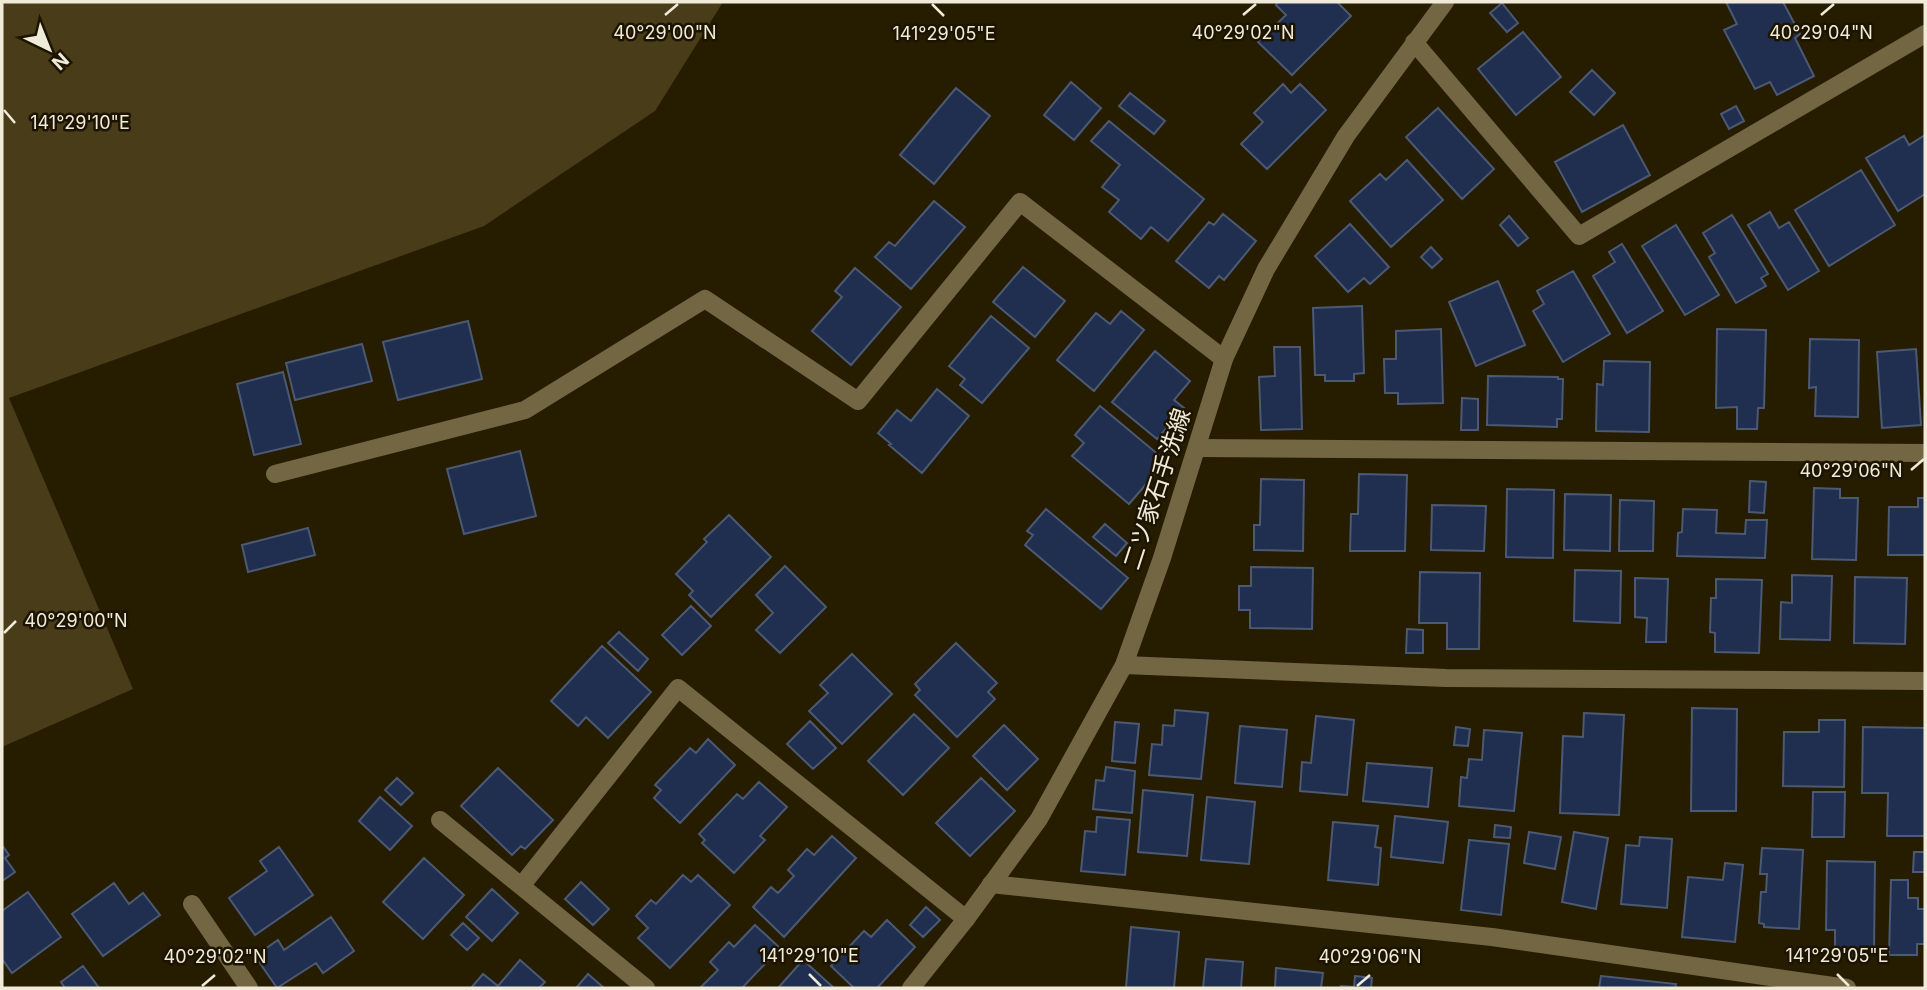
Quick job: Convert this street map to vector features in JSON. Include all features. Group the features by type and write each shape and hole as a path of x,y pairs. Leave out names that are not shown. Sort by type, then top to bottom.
{"street":[{"name":"二ツ家石手洗線","path":"911,988 966,919 1039,819 1124,665 1162,558 1224,359 1273,258 1346,136 1445,2"},
{"path":"1414,41 1579,236 1925,34"},
{"path":"275,474 526,410 705,299 858,401 1020,202 1224,359"},
{"path":"1197,448 1925,453"},
{"path":"1124,665 1446,678 1925,681"},
{"path":"522,885 678,688 966,919"},
{"path":"440,820 646,988"},
{"path":"991,884 1492,937 1847,988"},
{"path":"192,904 249,988"}],"shaded area":[{"path":"2,2 723,2 655,111 484,226 9,398 133,689 2,747"}],"building":[{"path":"1278,2 1337,2 1351,16 1292,75 1258,42 1286,15 1276,5"},
{"path":"1726,2 1783,2 1800,34 1795,38 1814,76 1777,95 1770,82 1755,89 1724,30 1737,24"},
{"path":"1502,3 1518,23 1507,32 1490,13"},
{"path":"1523,32 1561,77 1516,115 1478,69"},
{"path":"1592,70 1615,93 1594,115 1570,92"},
{"path":"1071,82 1101,108 1074,140 1044,115"},
{"path":"1283,84 1291,93 1300,84 1326,110 1267,169 1241,144 1263,122 1254,113"},
{"path":"956,88 990,116 934,184 900,155"},
{"path":"1130,93 1165,121 1154,134 1119,106"},
{"path":"1736,106 1744,121 1729,129 1721,114"},
{"path":"1438,108 1494,169 1462,199 1406,137"},
{"path":"1109,121 1204,199 1168,241 1151,227 1141,239 1109,212 1119,200 1102,187 1120,165 1091,141"},
{"path":"1623,125 1650,175 1582,212 1555,162"},
{"path":"1925,135 1925,194 1898,211 1866,158 1904,136 1909,145"},
{"path":"1407,160 1443,200 1391,247 1350,201 1380,174 1386,180"},
{"path":"1861,170 1895,225 1829,266 1795,210"},
{"path":"934,201 965,227 911,289 875,257 889,242 895,246"},
{"path":"1770,212 1779,228 1789,222 1819,271 1788,290 1748,225"},
{"path":"1223,214 1256,241 1224,280 1219,276 1209,288 1176,261 1209,222 1214,225"},
{"path":"1732,215 1768,274 1761,278 1766,286 1736,303 1709,257 1715,253 1703,233"},
{"path":"1509,216 1528,238 1518,246 1500,225"},
{"path":"1350,224 1389,267 1370,284 1364,278 1348,292 1315,256"},
{"path":"1676,225 1719,295 1685,315 1642,246"},
{"path":"1622,244 1663,311 1627,333 1593,276 1615,262 1609,252"},
{"path":"1431,247 1442,259 1432,268 1421,257"},
{"path":"1023,267 1065,301 1035,337 993,302"},
{"path":"855,268 901,307 851,365 812,331 842,297 835,291"},
{"path":"1573,271 1610,334 1563,362 1533,311 1544,304 1537,291"},
{"path":"1498,281 1525,345 1476,366 1449,302"},
{"path":"1362,306 1364,373 1354,374 1354,381 1325,381 1325,375 1315,375 1313,308"},
{"path":"1121,311 1144,330 1094,391 1057,360 1096,313 1110,324"},
{"path":"991,316 1029,348 982,403 960,385 965,379 949,366"},
{"path":"468,321 482,379 398,400 383,342"},
{"path":"1441,329 1443,403 1398,404 1398,393 1385,393 1384,359 1396,359 1396,331"},
{"path":"1717,329 1766,330 1764,408 1758,408 1757,429 1737,429 1737,407 1716,408"},
{"path":"1810,339 1859,340 1858,417 1815,416 1816,387 1809,388"},
{"path":"362,344 372,381 295,400 286,363"},
{"path":"1274,347 1300,347 1302,429 1261,430 1259,377 1275,376"},
{"path":"1916,349 1921,425 1882,428 1877,352"},
{"path":"1155,351 1190,381 1174,400 1184,408 1157,439 1112,402"},
{"path":"1604,361 1650,362 1649,432 1596,431 1597,384 1603,385"},
{"path":"283,372 301,444 254,455 237,384"},
{"path":"1488,376 1563,379 1562,419 1557,419 1557,427 1487,425"},
{"path":"937,389 969,416 922,473 878,433 897,410 911,421"},
{"path":"1462,398 1478,399 1478,430 1461,430"},
{"path":"1100,406 1166,461 1129,504 1072,456 1084,443 1075,435"},
{"path":"520,451 536,516 464,534 447,469"},
{"path":"1359,474 1407,475 1405,551 1350,551 1351,514 1358,514"},
{"path":"1261,479 1304,480 1303,551 1254,550 1254,525 1260,525"},
{"path":"1750,481 1766,482 1764,513 1749,512"},
{"path":"1814,488 1840,489 1840,498 1858,498 1856,560 1812,559"},
{"path":"1507,489 1554,490 1553,558 1506,557"},
{"path":"1565,494 1611,495 1610,551 1564,550"},
{"path":"1918,498 1925,498 1925,555 1888,555 1889,507 1918,507"},
{"path":"1620,500 1654,501 1653,551 1619,551"},
{"path":"1432,505 1486,506 1484,551 1431,550"},
{"path":"1046,509 1128,578 1101,609 1025,545 1033,535 1027,531"},
{"path":"1683,509 1717,510 1716,533 1745,534 1746,520 1767,520 1765,558 1677,556"},
{"path":"729,515 771,557 711,617 689,595 693,591 676,574 707,542 704,539"},
{"path":"1105,524 1127,543 1116,556 1093,537"},
{"path":"308,528 315,555 248,572 242,545"},
{"path":"785,566 826,607 780,653 756,630 773,613 756,595"},
{"path":"1251,567 1313,568 1312,629 1250,628 1250,610 1239,610 1239,586 1251,586"},
{"path":"1575,570 1621,571 1620,623 1574,621"},
{"path":"1420,572 1480,573 1479,649 1447,649 1447,623 1419,623"},
{"path":"1792,575 1832,576 1830,640 1780,639 1781,602 1792,603"},
{"path":"1855,577 1907,578 1905,644 1854,643"},
{"path":"1635,578 1668,579 1666,642 1646,642 1647,618 1635,617"},
{"path":"1716,579 1762,580 1759,653 1715,652 1715,633 1710,632 1711,598 1716,598"},
{"path":"691,606 711,626 682,655 662,635"},
{"path":"1407,629 1423,630 1423,653 1406,653"},
{"path":"619,632 648,659 638,671 608,643"},
{"path":"956,643 997,683 988,692 995,699 957,737 915,695 920,690 915,684"},
{"path":"602,646 651,692 608,738 586,717 578,726 551,701"},
{"path":"852,654 892,694 842,744 809,711 828,693 820,685"},
{"path":"1692,708 1737,709 1736,811 1691,811"},
{"path":"1175,710 1208,713 1201,779 1149,775 1152,744 1162,745 1163,725 1174,726"},
{"path":"1584,713 1624,715 1619,815 1560,813 1563,736 1583,737"},
{"path":"914,714 949,748 903,795 868,761"},
{"path":"1316,716 1354,720 1347,795 1300,791 1302,762 1311,763"},
{"path":"1819,720 1845,720 1844,787 1783,786 1784,732 1819,732"},
{"path":"810,721 836,748 813,769 787,744"},
{"path":"1115,722 1139,724 1135,763 1112,761"},
{"path":"1004,725 1038,759 1007,790 973,756"},
{"path":"1240,726 1287,730 1282,787 1235,783"},
{"path":"1456,727 1470,729 1468,746 1454,745"},
{"path":"1863,727 1925,728 1925,836 1887,836 1888,793 1862,793"},
{"path":"1484,730 1522,733 1514,811 1459,806 1461,777 1467,778 1469,759 1482,760"},
{"path":"708,739 735,765 680,823 654,798 661,790 655,785 690,748 696,753"},
{"path":"1367,763 1432,768 1428,807 1363,801"},
{"path":"1106,767 1135,771 1132,813 1093,809 1096,780 1104,781"},
{"path":"498,768 553,820 525,849 521,846 512,855 461,806"},
{"path":"397,778 413,793 401,805 385,790"},
{"path":"981,778 1015,811 970,856 936,823"},
{"path":"759,782 787,807 760,836 765,840 734,873 702,843 705,840 699,834 737,794 743,799"},
{"path":"1143,790 1193,795 1187,856 1138,852"},
{"path":"1813,792 1845,792 1844,837 1812,837"},
{"path":"380,797 412,826 390,850 359,821"},
{"path":"1207,797 1255,802 1249,864 1201,860"},
{"path":"1395,816 1448,822 1443,863 1391,857"},
{"path":"1097,817 1130,820 1125,875 1081,871 1085,831 1096,832"},
{"path":"1333,822 1378,826 1375,847 1381,848 1378,885 1328,880"},
{"path":"1495,825 1511,827 1510,838 1494,837"},
{"path":"1529,832 1561,837 1555,869 1524,863"},
{"path":"1574,832 1608,838 1596,909 1562,902"},
{"path":"832,836 856,858 784,937 753,907 771,887 778,893 794,876 788,870 807,849 814,855"},
{"path":"1640,837 1672,839 1667,908 1621,904 1626,845 1639,846"},
{"path":"1469,840 1509,844 1501,915 1461,910"},
{"path":"2,845 9,855 5,858 15,872 2,881"},
{"path":"279,847 313,895 255,935 229,898 267,871 260,861"},
{"path":"1762,848 1803,850 1799,929 1764,927 1764,924 1759,923 1761,892 1766,892 1767,874 1760,874"},
{"path":"1914,852 1925,852 1925,872 1913,872"},
{"path":"424,858 464,895 423,939 383,902"},
{"path":"1827,861 1875,862 1874,952 1867,951 1867,960 1851,960 1851,951 1835,952 1835,930 1826,930"},
{"path":"1725,863 1743,865 1735,942 1682,937 1688,877 1723,880"},
{"path":"683,875 691,882 698,875 730,905 670,968 638,938 648,928 636,916 651,900 656,904"},
{"path":"1891,880 1908,880 1908,898 1918,898 1918,909 1925,909 1925,944 1917,944 1917,955 1889,955"},
{"path":"581,882 609,909 593,925 565,899"},
{"path":"114,883 129,904 143,893 160,915 103,956 72,914"},
{"path":"492,889 518,913 492,941 466,917"},
{"path":"28,892 61,937 12,973 2,959 2,911"},
{"path":"926,907 940,920 923,937 910,925"},
{"path":"331,917 354,951 323,973 316,963 277,988 255,956 278,940 284,950"},
{"path":"887,920 915,947 877,988 854,988 831,966 864,931 871,937"},
{"path":"463,923 479,938 467,950 451,935"},
{"path":"755,925 780,948 742,988 700,988 718,970 710,962 729,942 734,947"},
{"path":"1131,927 1179,932 1174,988 1126,988"},
{"path":"1206,959 1243,962 1241,988 1203,988"},
{"path":"520,960 545,982 539,988 471,988 483,974 498,986"},
{"path":"803,960 834,988 778,988"},
{"path":"83,966 99,988 65,988 61,982"},
{"path":"1276,968 1323,973 1321,988 1275,988"},
{"path":"588,974 604,988 576,988"},
{"path":"1355,976 1372,978 1371,988 1340,988 1354,987"},
{"path":"1601,976 1676,984 1675,988 1599,988"}]}
